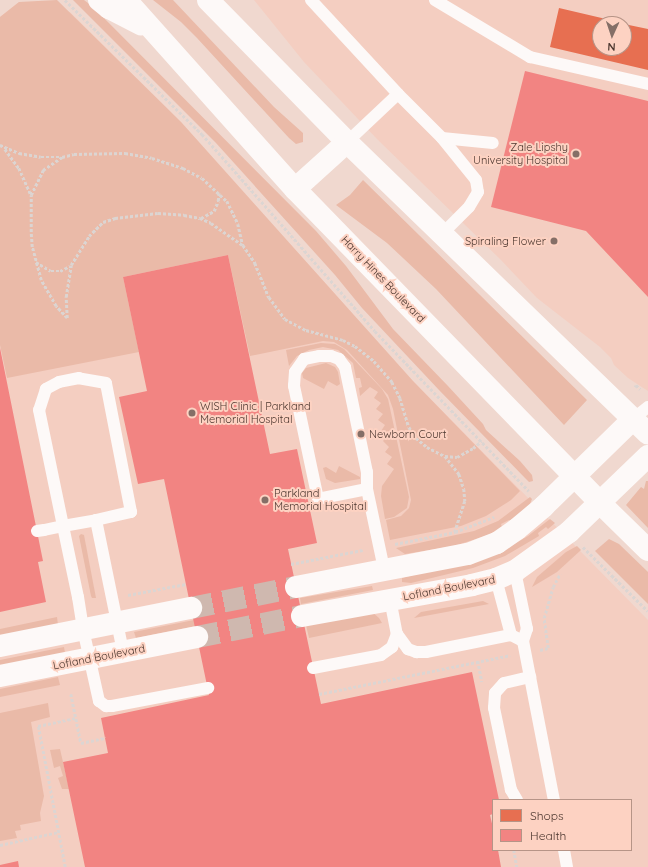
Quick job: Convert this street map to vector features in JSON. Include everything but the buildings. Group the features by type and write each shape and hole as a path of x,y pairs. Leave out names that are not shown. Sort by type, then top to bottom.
{"main road":[{"path":"99,0 109,8 151,29"},
{"name":"Harry Hines Boulevard","path":"126,0 295,189 600,503 648,550"},
{"path":"208,0 347,142 442,234 643,420 574,476 544,506 517,529 497,543 468,554 296,587"},
{"path":"295,189 347,142"},
{"name":"Lofland Boulevard","path":"302,616 472,585 506,575 562,538 648,456"},
{"path":"384,569 390,599"},
{"path":"0,646 191,608"},
{"name":"Lofland Boulevard","path":"0,676 197,637"}],"lane":[{"path":"311,0 398,94 442,138 476,180 478,192 469,207 442,234"},
{"path":"435,0 530,57 648,84"},
{"path":"347,142 398,94"},
{"path":"442,138 493,143"},
{"path":"368,489 318,499 294,386 295,372 304,360 319,356 331,356 339,359 345,367 368,472 368,489 384,569"},
{"path":"37,531 63,526 96,520 131,512 106,384 79,378 59,382 46,389 39,410 63,526 83,629 99,701 106,706 112,706 208,688"},
{"path":"96,520 123,652"},
{"path":"506,575 511,635"},
{"path":"506,575 527,629 523,641 554,799"},
{"path":"390,599 397,634 408,649 426,652 511,635 523,641"},
{"path":"313,668 381,655 392,647 397,634"},
{"path":"517,799 511,790 494,708 495,693 504,683 530,677"},
{"path":"564,851 567,867"}],"path":[{"path":"65,0 202,134 376,331 532,493"},
{"path":"0,145 19,168 31,195 31,232 36,262 41,280 56,306 67,318 66,297 71,265 89,236 103,222 115,218 158,213 204,217 214,211 218,201 218,192"},
{"path":"4,148 41,157 62,158"},
{"path":"31,195 43,170 62,158 74,154 125,152 152,158 183,168 202,178 218,192 233,210 243,245"},
{"path":"36,262 51,271 60,271 71,265"},
{"path":"635,387 636,386 640,389"},
{"path":"445,456 457,457 482,441"},
{"path":"524,495 528,490"},
{"path":"395,544 455,532 496,516"},
{"path":"291,564 364,550"},
{"path":"588,552 648,611"},
{"path":"536,650 548,648 544,618 553,587 560,574"},
{"path":"126,596 186,584"},
{"path":"319,694 509,655"},
{"path":"71,694 81,743 105,738"},
{"path":"65,867 38,726 76,718"},
{"path":"0,845 58,832"},
{"path":"514,851 517,867"}],"shaded area":[{"path":"57,0 181,122 413,381 520,491 511,500 486,516 461,526 390,540 386,520 401,516 409,508 411,500 393,409 388,395 347,350 334,342 323,341 250,356 228,255 123,277 139,352 7,378 0,345 0,17 19,2"},
{"path":"73,0 84,0 92,6 316,231 346,266 393,329 483,424 486,430 520,461 532,475 533,481 529,482 439,390 362,308 335,275 216,143"},
{"path":"153,0 173,0 274,107 303,133 303,142 296,144 289,138 197,38 181,22"},
{"path":"254,0 648,0 648,391 628,378 614,365 611,358 600,347 537,298 501,260 377,139 304,62"},
{"name":"Parkland Memorial Hospital","path":"19,2 70,12 181,122 413,381 648,620 648,867 0,867 0,17"},
{"path":"363,180 587,400 564,425 436,289 387,243 336,205 350,195"},
{"path":"321,343 335,344 344,349 382,389 388,399 409,497 407,508 394,517 385,519 381,496 382,486 394,469 387,464 392,457 385,452 389,447 383,441 387,436 381,431 385,425 378,420 383,414 376,409 381,403 374,398 378,392 370,387 360,396 359,388 362,387 360,378 356,378 353,363 338,350 323,347 309,350 297,356 289,366 286,350"},
{"path":"326,363 335,367 338,372 340,384 337,386 328,381 324,389 303,378 302,373 306,368"},
{"path":"339,466 360,477 360,479 335,483 326,479 323,468 326,467 336,473"},
{"path":"646,481 648,481 648,528 626,505 641,487 644,489"},
{"path":"530,497 532,499 527,511 511,522 509,520 501,524 502,527 497,532 454,546 405,554 396,548 474,531 498,521"},
{"path":"550,519 555,523 548,529 546,527 538,533 539,536 505,556 473,568 411,583 402,582 402,578 501,552 528,536"},
{"path":"81,534 84,535 96,598 92,598 91,596 79,536"},
{"path":"609,539 619,544 648,572 648,604 595,551"},
{"path":"577,546 581,550 557,572 532,587 537,577 566,552"},
{"path":"372,586 373,590 301,604 300,598"},
{"path":"483,601 489,604 414,618 421,612"},
{"path":"372,612 382,623 309,638 306,625"},
{"path":"57,617 58,625 0,637 0,629"},
{"path":"194,620 196,626 136,638 134,632"},
{"path":"64,647 65,653 0,666 0,660"},
{"path":"58,677 60,685 0,697 0,689"},
{"path":"48,703 50,717 31,722 44,796 40,813 41,821 20,825 21,830 15,831 17,838 0,841 0,713"},
{"path":"60,749 69,789 62,789 58,778 63,776 60,766 54,768 50,750"}],"tunnel":[{"path":"191,608 296,587"},
{"path":"197,637 302,616"}],"place":[{"name":"Zale Lipshy University Hospital","path":"576,154"},
{"name":"Spiraling Flower","path":"554,241"},
{"name":"WISH Clinic | Parkland Memorial Hospital","path":"192,413"},
{"name":"Newborn Court","path":"361,434"},
{"name":"Parkland Memorial Hospital","path":"265,500"}]}
